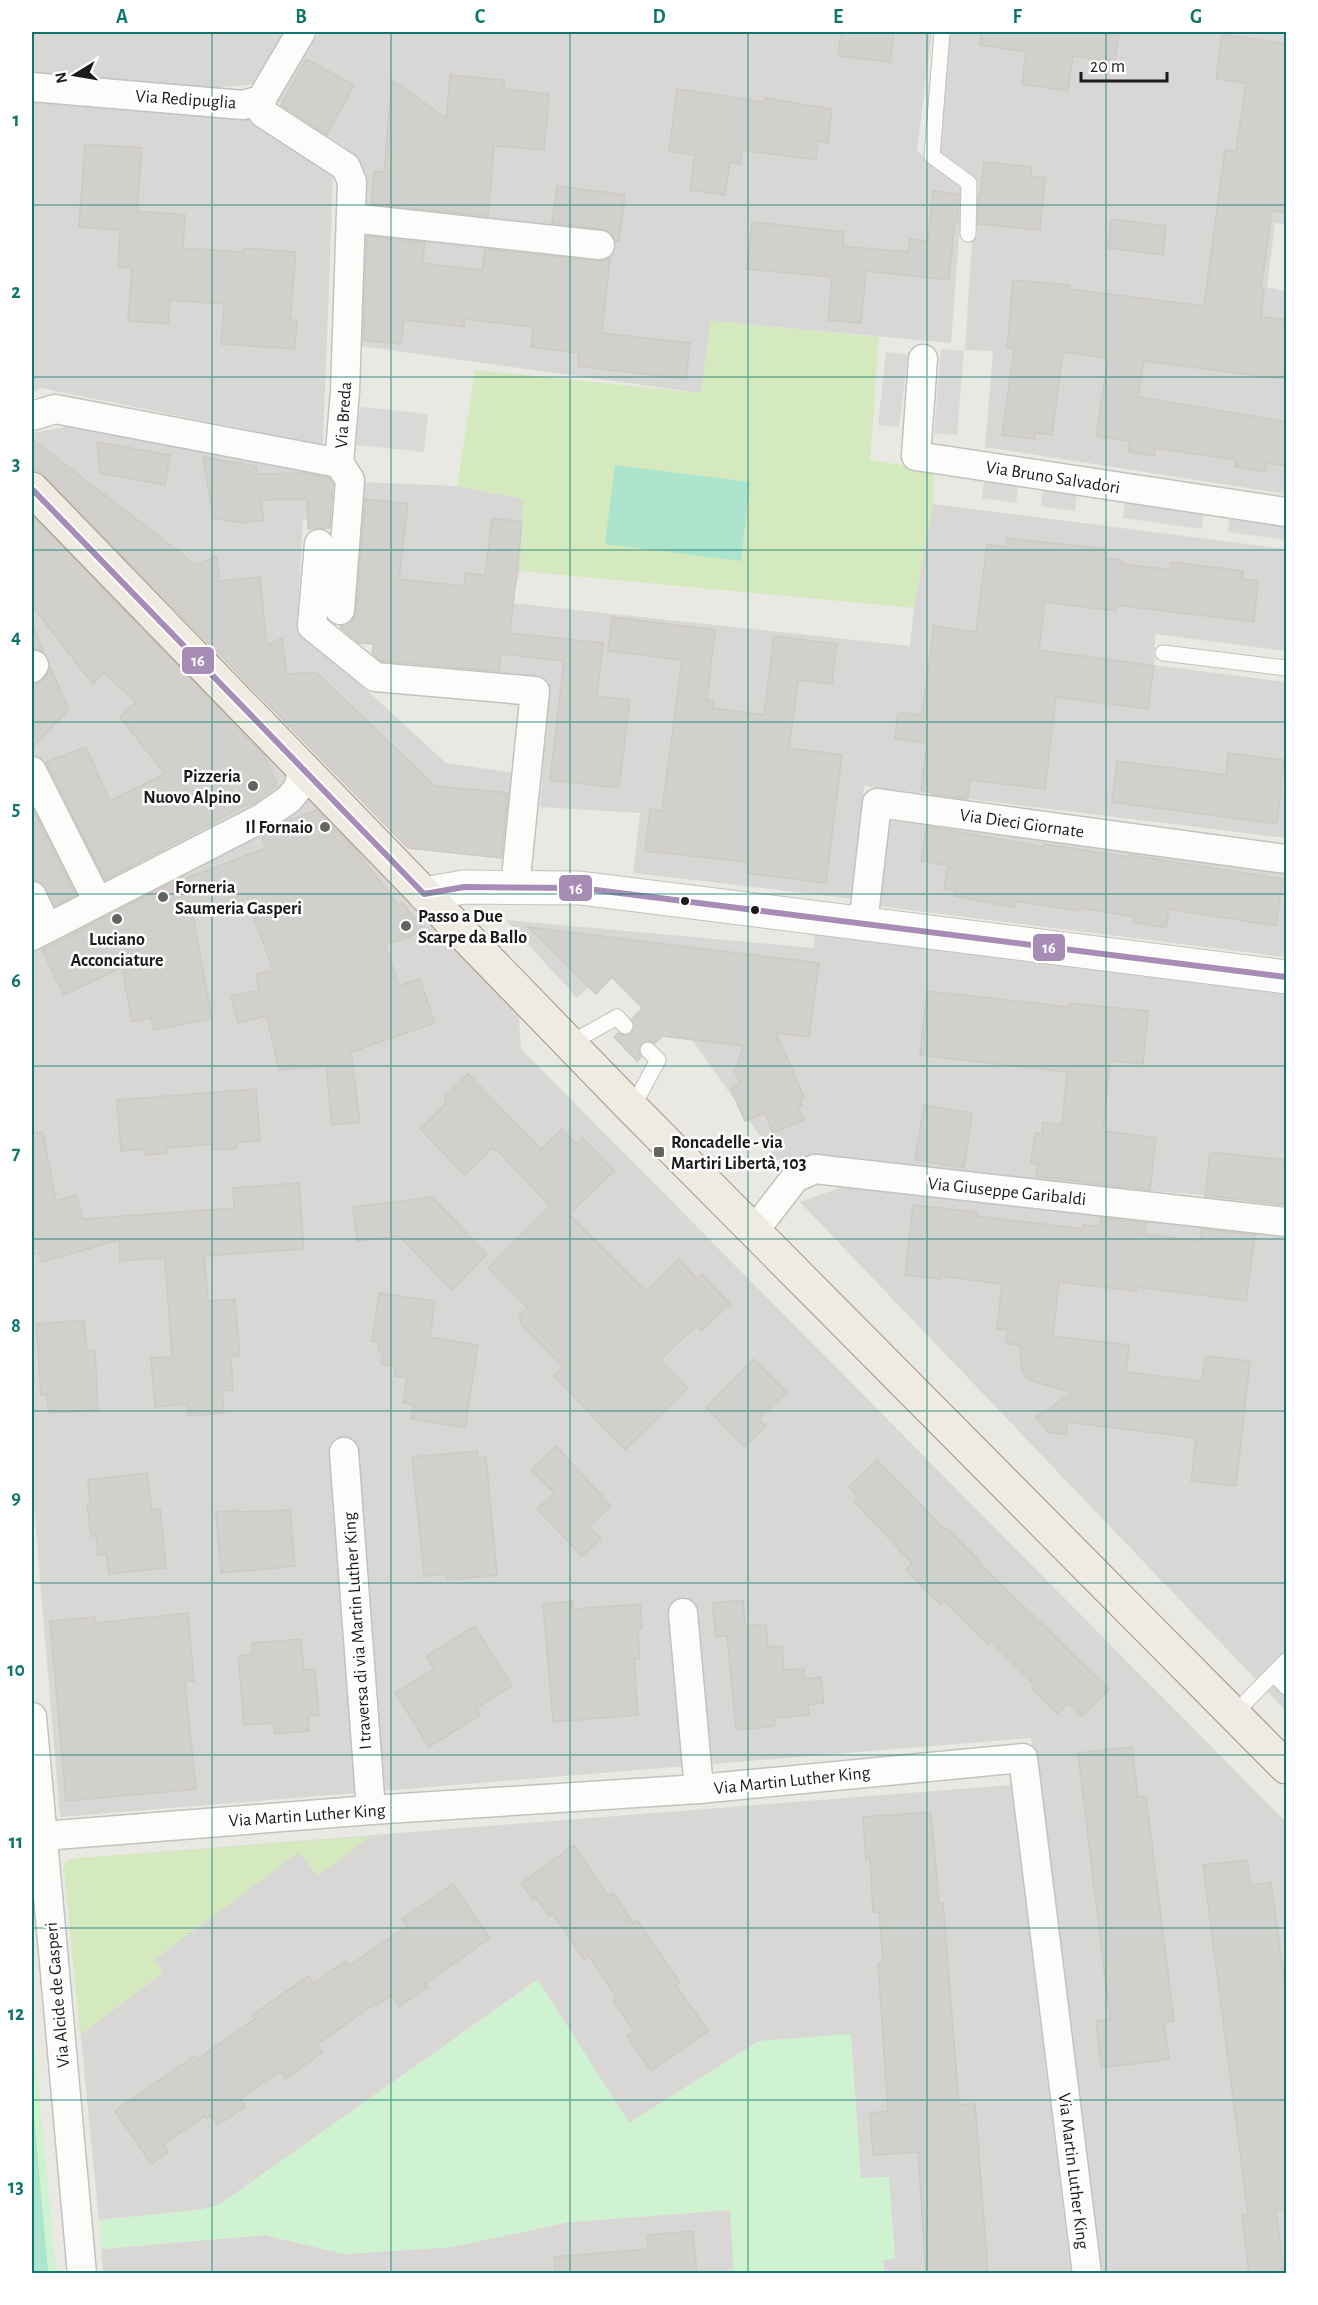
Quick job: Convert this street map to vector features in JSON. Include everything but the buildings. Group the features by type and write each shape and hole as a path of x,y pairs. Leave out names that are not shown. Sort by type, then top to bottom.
{"main road":[{"path":"32,489 569,1044 1287,1767"}],"street":[{"name":"Via Redipuglia","path":"32,87 243,105 261,100 302,32"},
{"name":"Via Breda","path":"32,416 55,409 339,463 345,392 352,182 346,167 263,113 261,100"},
{"path":"351,218 600,244"},
{"name":"Via Bruno Salvadori","path":"923,359 916,456 1287,512"},
{"path":"339,463 350,480 340,610"},
{"path":"319,544 312,626 375,677 535,691 515,887"},
{"path":"32,896 39,932 262,818 289,799 299,787 302,767"},
{"path":"32,771 98,902"},
{"name":"Via Dieci Giornate","path":"863,924 877,803 1287,859"},
{"path":"424,894 464,888 579,888 1287,977"},
{"name":"Via Giuseppe Garibaldi","path":"754,1231 795,1178 815,1169 1287,1222"},
{"name":"I traversa di via Martin Luther King","path":"344,1452 371,1810"},
{"path":"683,1613 699,1789"},
{"name":"Via Alcide de Gasperi","path":"32,1717 82,2274"},
{"name":"Via Martin Luther King","path":"43,1836 371,1810 699,1789 1023,1758 1087,2274"}],"lane":[{"path":"942,32 932,156 969,183 968,234"},
{"path":"1163,653 1287,668"},
{"path":"569,1044 617,1017 625,1026"},
{"path":"632,1108 658,1060 648,1050"},
{"path":"1234,1714 1287,1661"},
{"path":"1274,1674 1287,1687"}],"shaded area":[{"path":"32,32 285,32 257,84 205,89 32,74"},
{"path":"320,32 932,32 917,151 963,186 951,343 711,321 701,393 353,345 366,176 347,149 274,100"},
{"path":"946,32 1286,32 1286,224 1275,223 1267,287 1286,291 1286,494 985,447 993,351 965,350 976,180 934,150"},
{"path":"32,95 238,113 333,175 323,445 41,388 32,392"},
{"path":"941,349 964,351 957,435 934,433"},
{"path":"886,352 908,355 899,427 878,425"},
{"path":"360,407 428,414 424,452 356,445"},
{"path":"77,425 334,474 330,524 303,519 297,626 446,763 516,773 511,859 403,837 32,469 32,433"},
{"path":"984,481 1018,486 1016,503 982,498"},
{"path":"360,482 457,486 524,499 520,571 512,603 910,646 914,608 933,504 1286,549 1286,651 1155,634 1154,665 1286,682 1286,838 864,786 855,899 633,873 640,813 540,807 549,682 371,657 373,629 346,626 356,498"},
{"path":"1043,490 1077,494 1075,511 1041,506"},
{"path":"1125,501 1204,512 1202,529 1123,518"},
{"path":"32,509 311,795 519,1017 521,1049 1286,1822 1286,2273 1099,2273 1031,1738 60,1817 32,1483"},
{"path":"1230,516 1286,524 1286,540 1228,532"},
{"path":"890,821 1286,872 1286,957 878,906"},
{"path":"506,920 814,948 814,930 1286,989 1286,1202 777,1160 690,1037 610,968 577,998"},
{"path":"845,1186 1286,1235 1286,1711 800,1202"},
{"path":"1011,1785 1071,2273 884,2273 883,2260 895,2258 888,2177 861,2178 759,2041 629,2123 537,1980 219,2205 199,2210 99,2220 64,1866 69,1859"},
{"path":"730,2210 734,2273 103,2274 101,2249 265,2235 344,2254 452,2247 569,2222"}],"green space":[{"path":"711,321 879,337 870,460 934,470 933,504 914,608 520,571 523,499 457,486 475,370 701,393"},
{"path":"615,465 750,482 741,561 605,544"},
{"path":"371,1836 317,1876 299,1852 154,1960 163,1973 80,2035 64,1866 69,1859"},
{"path":"538,1980 629,2123 759,2041 851,2034 861,2178 889,2177 895,2259 883,2260 884,2273 734,2273 730,2210 569,2222 452,2247 344,2254 265,2235 101,2249 99,2220 199,2210 219,2205"},
{"path":"32,2020 56,2273 32,2273"},
{"path":"32,2094 48,2271 32,2273"}],"transit line":[{"name":"16","path":"32,489 424,894 464,887 580,888 1286,977"}],"place":[{"name":"Pizzeria Nuovo Alpino","path":"253,786"},
{"name":"Il Fornaio","path":"325,827"},
{"name":"Forneria Saumeria Gasperi","path":"163,897"},
{"name":"Luciano Acconciature","path":"117,919"},
{"name":"Passo a Due Scarpe da Ballo","path":"406,926"},
{"name":"Roncadelle - via Martiri Libertà, 103","path":"659,1152"}]}
